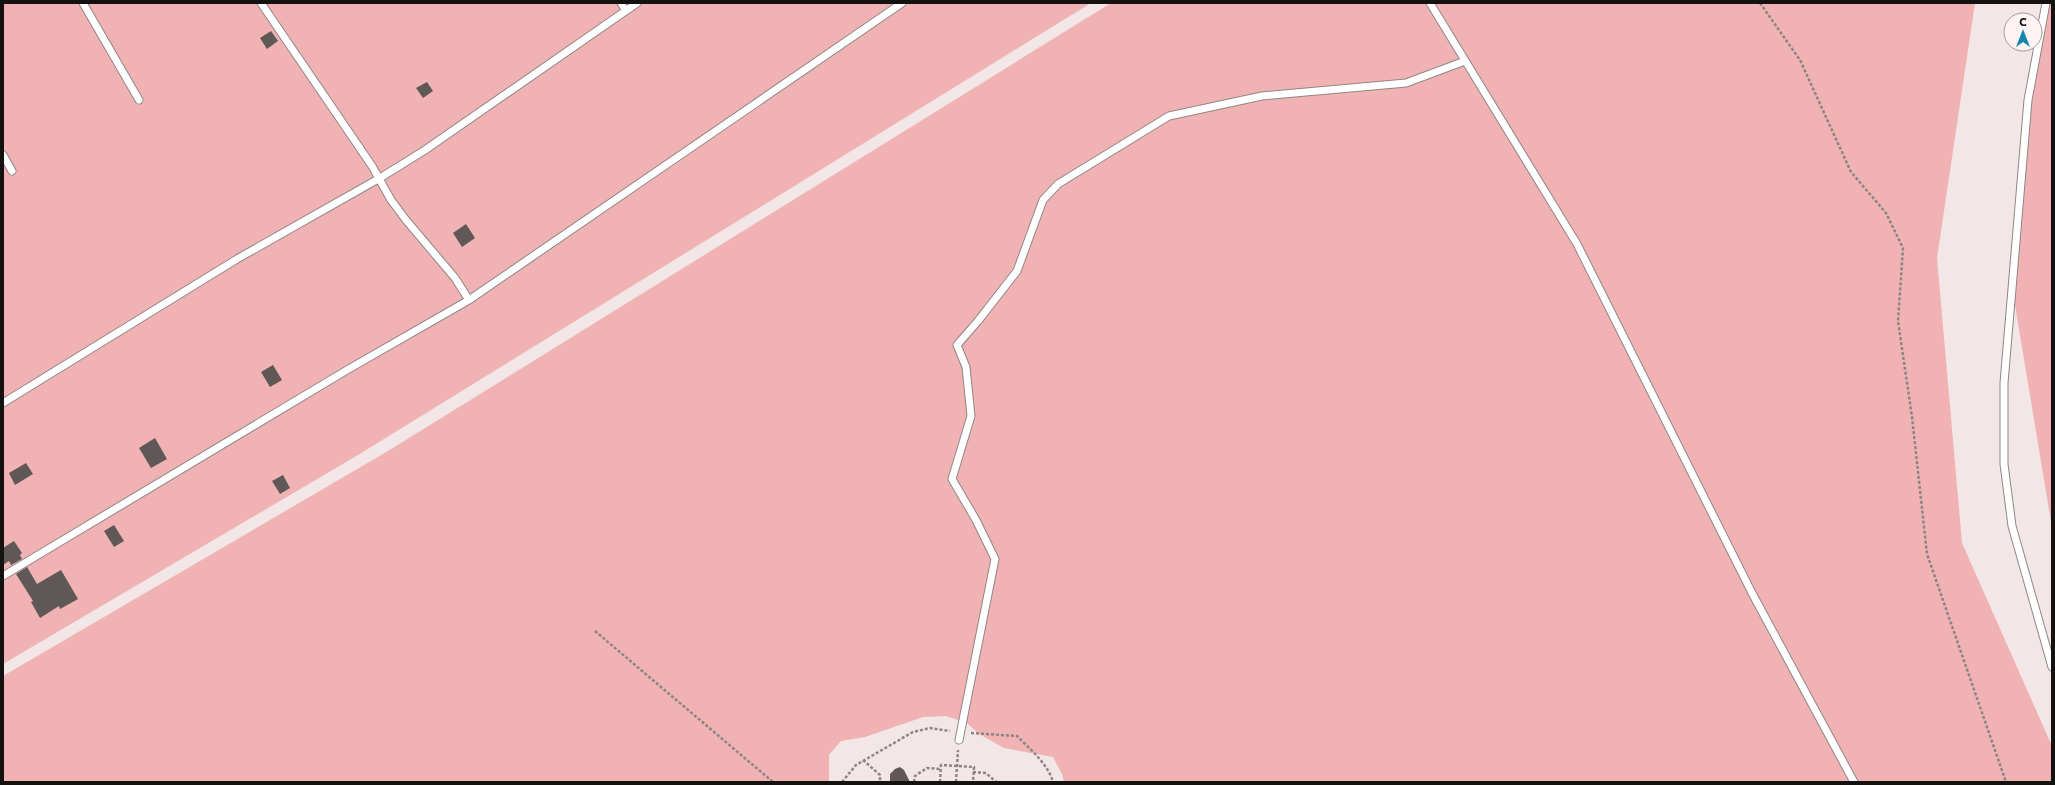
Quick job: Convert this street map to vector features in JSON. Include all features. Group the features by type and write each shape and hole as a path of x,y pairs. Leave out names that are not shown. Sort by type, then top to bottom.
{"lane":[{"path":"83,3 139,100"},
{"path":"261,3 380,178 391,200 455,278 469,300"},
{"path":"621,3 626,11"},
{"path":"3,404 237,259 380,178 425,150 637,3"},
{"path":"3,576 347,370 469,300 902,3"},
{"path":"1430,3 1577,244 1752,592 1854,782"},
{"path":"2046,3 2028,100 2004,383 2004,464 2012,526 2052,667"},
{"path":"959,740 994,559 976,520 952,479 972,416 966,367 957,345 1017,271 1043,200 1058,184 1169,116 1262,96 1406,83 1465,61"},
{"path":"3,155 12,171"}],"path":[{"path":"1760,3 1800,60 1851,172 1886,214 1903,248 1898,321 1912,417 1927,554 2006,782"},
{"path":"594,631 773,782"},
{"path":"842,782 856,765 863,760 913,732 930,728 960,732 1017,736 1037,756 1052,777 1053,782"},
{"path":"956,782 959,740"},
{"path":"863,760 880,775 880,782"},
{"path":"940,782 941,765 974,767 972,782"},
{"path":"914,782 914,776 927,768 940,769"},
{"path":"973,772 986,773 996,782"}],"shaded area":[{"path":"3,3 1091,3 358,455 3,664"},
{"path":"1111,3 1975,3 1937,258 1962,543 2052,746 2052,782 1064,782 1062,774 1053,757 1004,748 979,734 967,723 946,716 923,717 865,737 841,741 829,755 829,782 3,782 3,676 388,451"},
{"path":"2046,3 2052,3 2052,528 2012,287 2028,100 2037,52 2043,52 2043,19"}],"building":[{"path":"271,31 278,41 267,49 260,38"},
{"path":"427,82 433,91 423,98 416,88"},
{"path":"466,224 475,238 462,247 453,233"},
{"path":"273,365 282,380 270,387 261,372"},
{"path":"155,438 167,459 151,468 139,448"},
{"path":"26,463 33,474 15,485 9,473"},
{"path":"283,475 290,488 280,494 272,481"},
{"path":"114,525 124,541 114,547 104,531"},
{"path":"14,541 22,553 20,555 22,559 11,565 9,561 3,565 3,548"},
{"path":"27,567 37,584 61,570 78,599 60,609 59,606 40,618 31,602 33,601 16,574"},
{"path":"900,767 904,770 910,782 890,782 890,774 895,769"}]}
